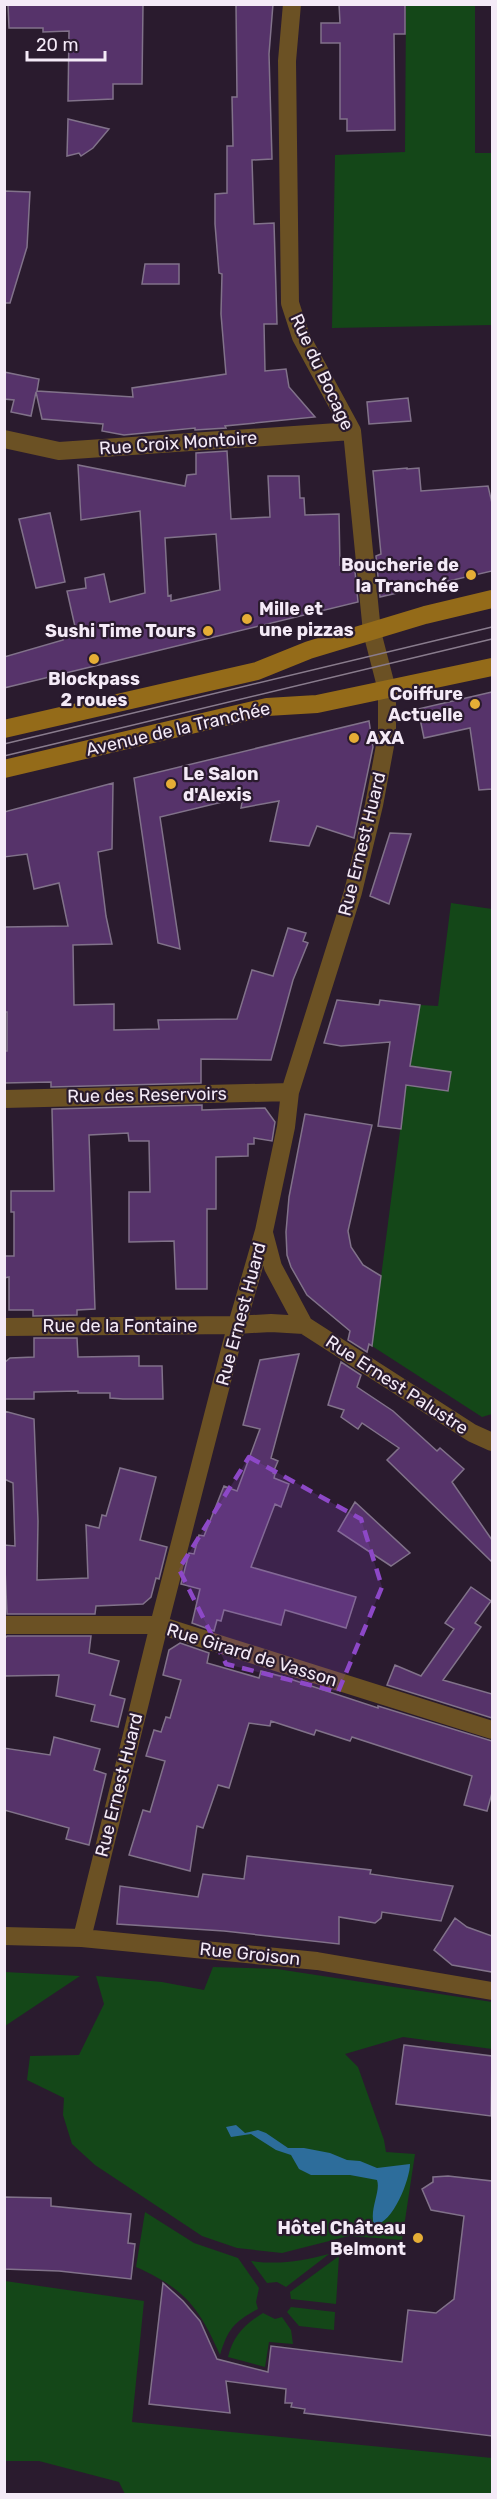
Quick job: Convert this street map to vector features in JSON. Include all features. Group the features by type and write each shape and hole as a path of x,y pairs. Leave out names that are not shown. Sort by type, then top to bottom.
{"main road":[{"path":"4,729 257,671 309,650 425,615 492,599"},
{"name":"Avenue de la Tranchée","path":"4,769 267,707 318,704 492,667"}],"street":[{"name":"Rue du Bocage","path":"292,4 287,61 290,303 301,337 352,431 372,632 387,690"},
{"name":"Rue Croix Montoire","path":"4,439 59,451 352,431"},
{"name":"Rue Ernest Huard","path":"82,1938 236,1325 264,1231 286,1127 290,1092 353,892 374,805 387,735 387,690"},
{"name":"Rue des Reservoirs","path":"4,1099 290,1092"},
{"name":"Rue Ernest Palustre","path":"264,1231 273,1267 304,1325 472,1433 492,1442"},
{"name":"Rue Ernest Palustre","path":"236,1325 271,1323 304,1325"},
{"name":"Rue de la Fontaine","path":"4,1327 236,1325"},
{"name":"Rue Girard de Vasson","path":"4,1625 159,1625 492,1730"},
{"name":"Rue Groison","path":"4,1936 82,1938 317,1961 492,1991"}],"highlighted area":[{"path":"249,1457 361,1519 382,1587 338,1692 226,1664 179,1569"}],"green space":[{"path":"406,5 475,5 475,153 492,153 492,325 332,328 335,155 405,152"},
{"path":"451,903 492,909 492,1414 482,1417 372,1346 413,1031 420,1005 438,1006"},
{"path":"213,1967 277,1969 492,2002 492,2049 403,2037 345,2054 358,2067 384,2140 386,2152 415,2154 402,2240 349,2236 282,2253 237,2248 202,2236 95,2165 72,2144 63,2115 64,2098 27,2080 30,2056 79,2055 104,2004 96,1976 162,1982 204,1990"},
{"path":"5,1972 80,1976 5,2026"},
{"path":"145,2212 194,2243 238,2258 259,2288 256,2302 258,2309 233,2327 220,2355 205,2324 188,2301 167,2283 136,2267"},
{"path":"329,2254 286,2287 277,2282 267,2283 251,2261 290,2262"},
{"path":"339,2256 336,2304 291,2299 290,2292"},
{"path":"5,2281 144,2301 132,2422 492,2458 492,2494 125,2494 119,2482 39,2461 5,2461"},
{"path":"291,2307 335,2312 334,2330 299,2326 287,2312"},
{"path":"263,2313 275,2319 282,2317 291,2330 293,2344 269,2342 265,2367 228,2357 241,2331"}],"water":[{"path":"236,2125 245,2133 258,2130 266,2133 288,2148 304,2148 330,2153 377,2168 410,2164 404,2190 388,2217 374,2225 377,2180 350,2175 311,2175 299,2169 291,2155 276,2150 251,2134 231,2137 226,2127"}],"building":[{"path":"8,4 143,4 142,84 113,84 113,99 68,101 69,31 43,32 43,28 9,28"},
{"path":"236,4 273,4 269,54 272,159 252,160 254,224 274,223 277,324 264,324 265,371 286,369 289,387 315,417 225,426 226,428 195,430 195,428 124,435 102,431 103,424 42,419 36,392 31,416 11,412 14,400 4,399 4,372 39,379 37,391 133,397 132,388 226,374 221,314 222,274 219,273 215,194 227,193 227,146 233,146 232,97 237,97"},
{"path":"339,4 405,4 405,34 394,34 395,130 347,131 347,119 340,119 340,43 321,43 321,23 340,23"},
{"path":"68,119 109,129 93,148 81,156 79,153 67,156"},
{"path":"4,191 30,192 27,247 10,303 4,303"},
{"path":"145,264 179,264 179,284 142,284"},
{"path":"408,398 411,421 369,424 367,402"},
{"path":"227,451 231,519 270,517 268,476 299,476 300,498 304,498 305,515 339,514 340,565 354,561 358,602 4,688 4,657 63,640 62,635 76,631 67,591 86,588 85,578 104,574 110,602 145,593 140,511 81,520 78,465 185,486 187,475 196,474 196,453","holes":["216,534 220,590 171,601 171,595 168,596 165,538"]},
{"path":"419,468 421,491 488,486 492,503 492,571 380,597 376,556 381,554 373,471"},
{"path":"50,513 65,582 36,588 19,519"},
{"path":"492,692 492,789 479,790 470,728 424,738 418,709"},
{"path":"369,721 373,747 354,838 317,826 309,846 270,841 279,801 241,808 243,797 160,817 180,949 158,943 134,778"},
{"path":"113,783 112,849 98,852 112,944 73,945 74,1005 114,1004 114,1030 159,1029 158,1020 237,1019 252,970 273,976 288,928 306,933 303,941 308,943 293,980 271,1060 201,1059 201,1083 51,1087 51,1082 4,1083 7,1012 4,1012 4,927 68,926 59,883 34,889 27,854 4,857 4,812"},
{"path":"390,833 411,834 389,904 370,896"},
{"path":"337,1000 379,1005 380,1000 420,1005 410,1066 451,1072 448,1091 406,1085 401,1129 378,1126 390,1042 341,1046 324,1043"},
{"path":"202,1105 202,1110 265,1108 275,1122 272,1141 254,1138 254,1144 248,1144 248,1156 216,1157 216,1209 207,1209 207,1289 176,1289 174,1241 129,1242 129,1192 150,1192 149,1141 129,1141 128,1133 89,1135 95,1309 77,1310 77,1315 33,1316 33,1310 9,1310 9,1277 4,1278 4,1256 14,1256 14,1212 11,1212 11,1191 54,1191 52,1109"},
{"path":"305,1114 372,1125 348,1231 351,1247 363,1265 381,1276 372,1346 369,1344 367,1352 348,1340 350,1331 307,1295 287,1255 289,1197"},
{"path":"34,1338 77,1338 78,1357 139,1356 139,1366 162,1366 163,1399 110,1398 110,1393 78,1393 78,1391 34,1392 34,1399 4,1399 4,1363 10,1358 34,1357"},
{"path":"299,1354 271,1458 278,1461 273,1473 274,1478 289,1484 281,1507 275,1504 251,1567 356,1597 346,1628 285,1610 281,1625 224,1610 221,1621 217,1620 214,1631 192,1623 200,1589 181,1584 189,1553 194,1554 199,1535 204,1536 224,1486 237,1491 260,1429 243,1425 260,1360"},
{"path":"341,1362 361,1375 357,1387 393,1411 437,1451 440,1448 464,1469 452,1482 492,1540 492,1562 387,1460 399,1448 362,1423 358,1429 341,1417 344,1410 328,1405"},
{"path":"4,1411 34,1419 38,1521 37,1580 88,1578 86,1525 99,1528 102,1515 106,1516 120,1468 156,1477 140,1540 167,1547 159,1579 156,1578 151,1597 143,1604 96,1606 95,1614 7,1614 4,1545 15,1546 13,1483 4,1479"},
{"path":"355,1502 410,1553 391,1566 338,1531"},
{"path":"471,1587 491,1601 475,1623 481,1627 443,1680 492,1694 492,1718 387,1685 395,1665 421,1676 454,1629 445,1623"},
{"path":"7,1636 91,1636 89,1653 119,1661 110,1695 125,1699 118,1727 91,1721 95,1705 56,1696 59,1675 4,1676 4,1639"},
{"path":"180,1643 209,1653 207,1663 259,1678 261,1671 284,1677 378,1708 378,1706 492,1741 492,1793 487,1811 464,1805 472,1776 352,1737 350,1741 316,1730 314,1735 271,1721 270,1726 249,1723 229,1788 218,1785 203,1828 197,1826 190,1871 129,1855 143,1810 150,1812 165,1761 146,1756 154,1730 161,1732 166,1717 170,1718 181,1680 163,1675 169,1650"},
{"path":"54,1737 100,1749 94,1770 106,1774 89,1845 66,1839 69,1828 4,1810 4,1748 50,1755"},
{"path":"247,1856 371,1870 370,1874 453,1886 441,1921 382,1912 381,1918 375,1923 339,1917 339,1944 224,1931 117,1924 120,1886 198,1897 203,1874 244,1879"},
{"path":"455,1918 467,1927 492,1936 492,1972 452,1965 434,1950"},
{"path":"404,2045 492,2056 491,2116 396,2104"},
{"path":"448,2176 492,2181 492,2436 304,2413 305,2409 291,2407 292,2403 285,2403 286,2389 226,2381 230,2413 149,2404 163,2283 200,2321 217,2359 268,2372 271,2346 402,2362 408,2310 436,2313 454,2299 464,2216 431,2210 422,2189 433,2182 433,2177"},
{"path":"4,2197 51,2198 51,2206 131,2214 128,2243 135,2244 131,2279 59,2271 4,2269"}],"tram line":[{"path":"4,744 492,627"},
{"path":"4,756 492,639"}],"place":[{"name":"Boucherie de la Tranchée","path":"471,575"},
{"name":"Mille et une pizzas","path":"247,619"},
{"name":"Sushi Time Tours","path":"208,631"},
{"name":"Blockpass 2 roues","path":"94,659"},
{"name":"Coiffure Actuelle","path":"475,704"},
{"name":"AXA","path":"354,738"},
{"name":"Le Salon d'Alexis","path":"171,784"},
{"name":"Hôtel Château Belmont","path":"418,2238"}]}
